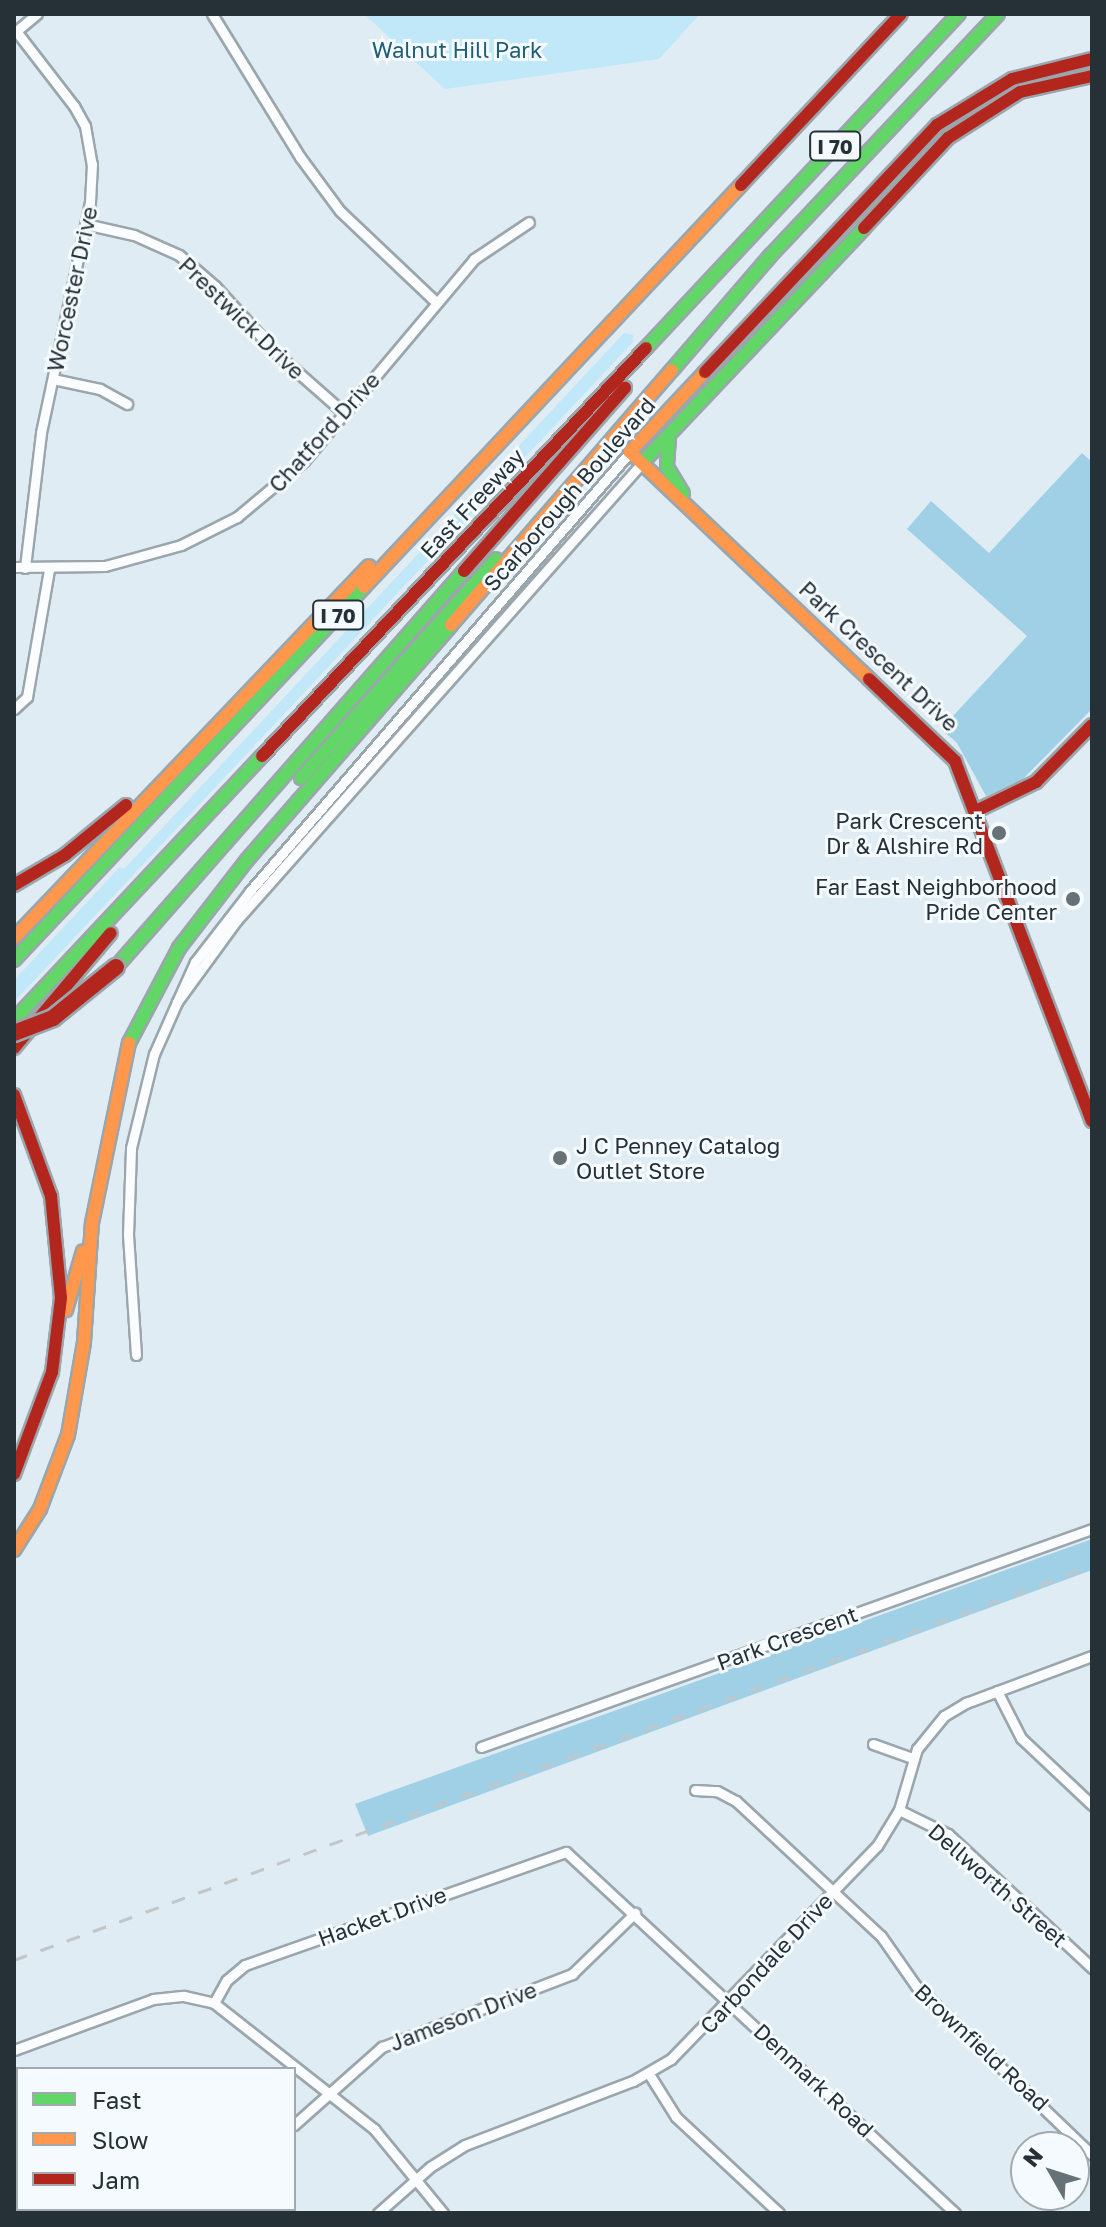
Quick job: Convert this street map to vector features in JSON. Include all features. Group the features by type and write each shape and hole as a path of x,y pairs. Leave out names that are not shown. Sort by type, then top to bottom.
{"main road":[{"name":"East Freeway","path":"14,960 901,14"},
{"name":"East Freeway","path":"14,1020 193,833 959,14"},
{"path":"14,1474 43,1406 58,1338 92,1223 130,1038 179,948 247,860 855,162 998,14"},
{"name":"Scarborough Boulevard","path":"636,458 937,125 1001,83 1044,67 1092,59"},
{"name":"Scarborough Boulevard","path":"636,458 672,431 956,131 1020,92 1092,76"},
{"path":"14,1033 53,1018 116,967 522,510 629,383 653,342"},
{"path":"14,938 202,736 534,402"},
{"path":"240,831 285,796 464,592 636,412"},
{"path":"672,431 666,451 669,474 704,521"},
{"name":"Park Crescent Drive","path":"636,458 939,741 960,770 1092,1121"},
{"path":"976,811 1036,782 1092,725"},
{"path":"14,885 65,855 202,736"},
{"path":"14,1048 193,833"},
{"path":"14,1095 51,1196 60,1258 58,1338"},
{"path":"14,1550 40,1509 68,1435 84,1342 92,1223"}],"street":[{"path":"15,32 37,14"},
{"path":"212,14 300,157 340,211 436,302"},
{"name":"Worcester Drive","path":"15,32 64,90 85,126 92,164 85,224 33,483 25,568"},
{"name":"Chatford Drive","path":"14,567 49,570 105,566 214,531 285,480 436,302 494,242 529,222"},
{"name":"Prestwick Drive","path":"85,224 134,235 179,255 215,286 276,353 344,413"},
{"path":"53,379 100,389 127,404"},
{"name":"Scarborough Boulevard","path":"177,1002 236,921 636,458"},
{"name":"Scarborough Boulevard","path":"136,1355 128,1235 131,1148 154,1054 195,962 250,891 636,458"},
{"path":"14,709 27,697 49,570"},
{"name":"Park Crescent","path":"481,1747 1092,1529"},
{"name":"Carbondale Drive","path":"378,2213 415,2178 465,2145 649,2074 686,2048 877,1846 899,1810 912,1758 944,1716 997,1691 1092,1656"},
{"path":"997,1691 1021,1738 1092,1805"},
{"path":"873,1744 912,1758"},
{"name":"Brownfield Road","path":"695,1790 717,1791 736,1801 881,1936 916,1986 1092,2155"},
{"name":"Dellworth Street","path":"899,1810 948,1834 1092,1968"},
{"name":"Denmark Road","path":"566,1852 955,2213"},
{"name":"Hacket Drive","path":"214,2003 227,1980 245,1965 566,1852"},
{"name":"Jameson Drive","path":"296,2123 371,2055 400,2037 572,1974 635,1913"},
{"path":"14,2050 153,1999 184,1996 214,2003 374,2129 443,2213"},
{"path":"649,2074 676,2117 779,2213"}],"green space":[{"name":"Walnut Hill Park","path":"364,14 700,14 659,59 445,89"},
{"path":"624,333 633,335 633,342 14,1002 14,980 120,867 124,869"}],"shaded area":[{"path":"1082,453 1092,462 1092,709 1023,779 986,796 957,743 941,729 1027,636 907,529 931,501 989,553"},
{"path":"1092,1539 1092,1570 368,1836 355,1804"}],"railway":[{"path":"14,1960 1092,1566"}],"traffic: fast":[{"path":"646,348 959,14"},
{"path":"672,370 771,255 998,14"},
{"path":"642,463 864,228"},
{"path":"669,437 667,467 683,494"},
{"path":"301,778 496,559"},
{"path":"116,967 464,571"},
{"path":"14,960 364,587"},
{"path":"129,1043 179,948 247,860 451,625"},
{"path":"14,1020 262,756"}],"traffic: slow":[{"path":"364,587 741,185"},
{"path":"451,625 672,370"},
{"path":"705,372 630,452 869,679"},
{"path":"14,938 369,566"},
{"path":"14,1550 40,1509 68,1435 84,1342 92,1223 129,1043"},
{"path":"66,1310 83,1251"}],"traffic: jam":[{"path":"741,185 901,14"},
{"path":"705,372 937,125 1012,79 1092,59"},
{"path":"864,228 948,138 1020,92 1092,76"},
{"path":"262,756 646,348"},
{"path":"464,571 625,388"},
{"path":"869,679 955,761 1092,1121"},
{"path":"976,811 1036,782 1092,725"},
{"path":"14,885 65,855 126,805"},
{"path":"14,1048 111,933"},
{"path":"14,1033 53,1018 116,967"},
{"path":"14,1095 51,1196 61,1298 52,1372 14,1474"}],"place":[{"name":"Park Crescent Dr & Alshire Rd","path":"999,833"},
{"name":"Far East Neighborhood Pride Center","path":"1073,899"},
{"name":"J C Penney Catalog Outlet Store","path":"560,1158"}]}
